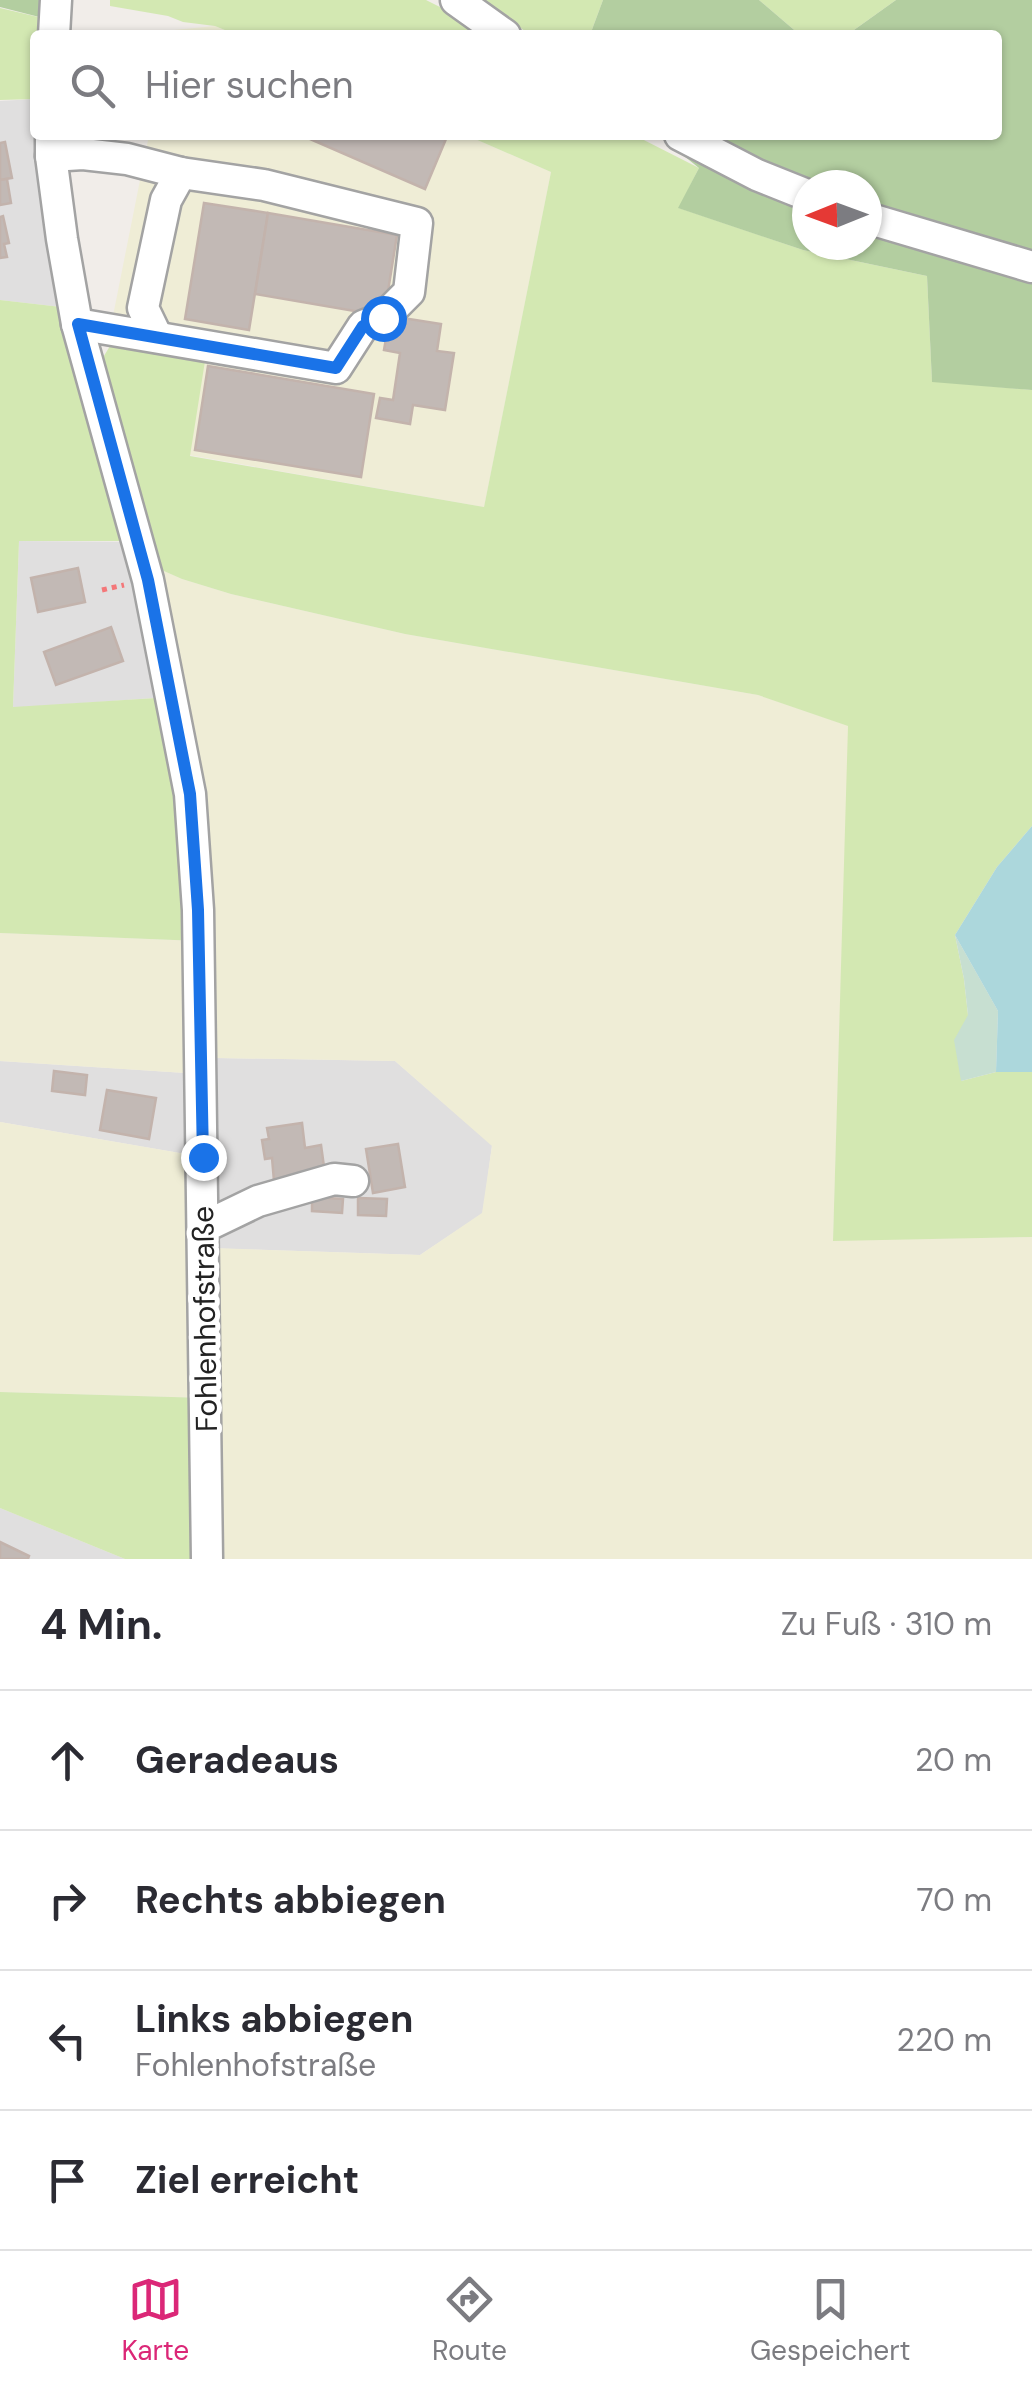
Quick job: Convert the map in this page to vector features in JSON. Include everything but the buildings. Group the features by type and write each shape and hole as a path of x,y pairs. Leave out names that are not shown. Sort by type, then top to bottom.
{"street":[{"path":"54,30 56,0"},
{"path":"456,0 499,30"},
{"path":"689,140 757,176 792,189"},
{"path":"51,146 180,173 264,185 417,223 409,292 383,318 363,326 336,368 78,324"},
{"name":"Fohlenhofstraße","path":"51,146 62,240 78,324 148,580 190,794 198,910 207,1559"},
{"path":"157,337 142,308 166,200 180,173"},
{"path":"882,223 1032,268"},
{"path":"204,1228 258,1201 334,1179 354,1182"}],"shaded area":[{"path":"215,26 225,30 174,30"},
{"path":"30,99 30,140 48,140 70,308 0,300 0,101"},
{"path":"148,140 477,140 551,172 484,507 189,455 108,341"},
{"path":"19,541 134,542 168,697 13,708"},
{"path":"157,568 231,594 405,634 758,695 849,726 833,1240 1032,1237 1032,1559 215,1559 213,1248 420,1255 482,1213 492,1146 395,1061 217,1058 208,1054"},
{"path":"0,933 199,941 201,1074 0,1061"},
{"path":"217,1058 395,1061 492,1145 483,1213 420,1255 204,1248 203,1157 0,1122 0,1061 201,1074"},
{"path":"0,1122 203,1157 206,1398 0,1392"},
{"path":"0,1508 10,1512 125,1559 0,1559"}],"green space":[{"path":"0,0 53,0 51,20 0,7"},
{"path":"110,0 426,0 473,30 225,30 110,6"},
{"path":"484,0 603,0 592,30 523,30"},
{"path":"603,0 759,0 794,30 592,30"},
{"path":"759,0 896,0 854,30 794,30"},
{"path":"896,0 1032,0 1032,390 932,382 927,276 851,260 882,260 882,170 792,170 792,246 678,208 699,168 664,140 1002,140 1002,30 854,30"},
{"path":"0,8 51,20 50,30 30,30 30,99 0,100"},
{"path":"477,140 644,140 699,168 679,208 792,246 792,260 851,260 927,276 932,381 1032,390 1032,826 997,867 955,935 968,1015 961,1081 996,1072 1032,1072 1032,1237 833,1241 848,726 758,695 405,634 231,594 157,568 99,364 110,346 108,341 205,361 190,456 484,507 551,172"},
{"path":"0,300 70,308 137,541 19,541 13,707 172,697 199,941 0,933"},
{"path":"955,935 998,1011 996,1072 961,1081 954,1040 968,1015"},
{"path":"0,1392 206,1398 207,1559 125,1559 0,1508"}],"water":[{"path":"1032,826 1032,1072 996,1072 998,1011 955,935 997,867"}],"route":[{"path":"203,1157 198,910 190,794 148,580 78,324 336,368 363,326 383,318"}]}
